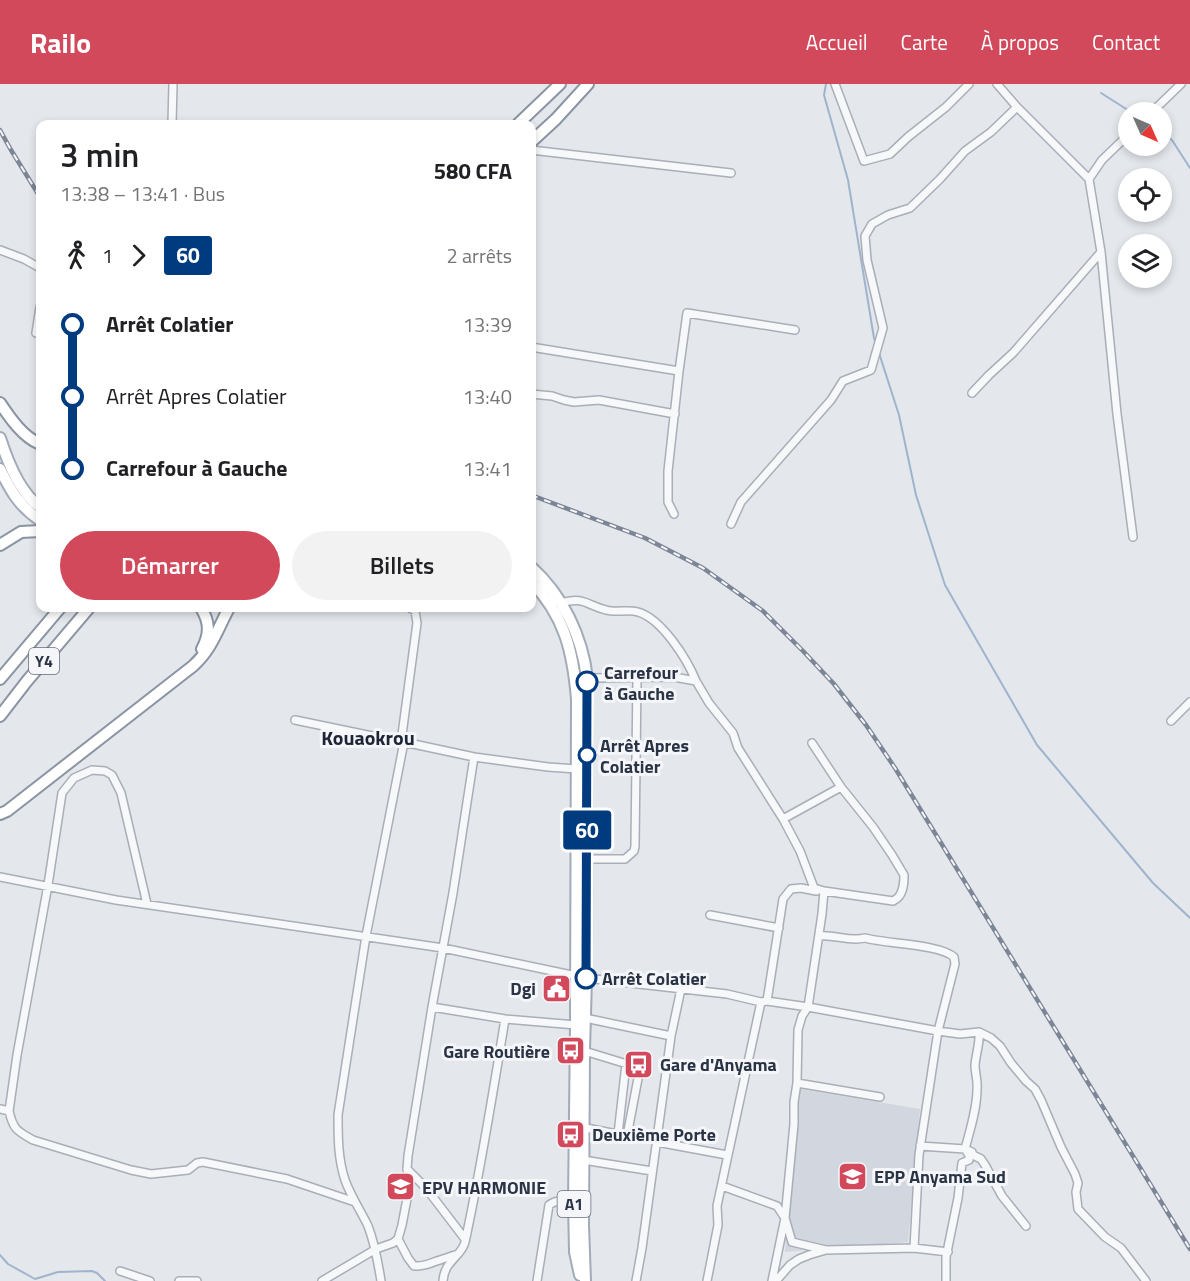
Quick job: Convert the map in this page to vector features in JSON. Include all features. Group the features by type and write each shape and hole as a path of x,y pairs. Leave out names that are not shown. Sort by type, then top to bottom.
{"main road":[{"path":"522,120 560,84"},
{"path":"536,137 588,84"},
{"path":"0,403 19,428 36,442"},
{"path":"0,438 7,460 25,491 36,503"},
{"path":"0,469 13,495 36,517"},
{"path":"0,545 21,532 36,531"},
{"name":"A1","path":"536,572 550,585 574,627 585,665 577,699 581,1022 580,1126 574,1203 575,1252 583,1281"},
{"name":"A1","path":"536,586 553,608 566,635 575,668 581,679 587,859 581,977"},
{"name":"Y4","path":"0,679 57,612"},
{"name":"Y4","path":"0,716 86,612"},
{"path":"0,806 14,798 185,667 201,651 206,640 209,626 204,612"},
{"path":"0,814 62,769 193,666 207,651 227,612"},
{"name":"A1","path":"580,1126 583,1160 583,1281"}],"street":[{"path":"172,120 173,84"},
{"path":"835,84 864,161 890,154 946,107 969,84"},
{"path":"997,84 1089,179 1101,252 1117,414 1133,537"},
{"path":"1162,102 1181,84"},
{"path":"731,524 741,502 831,400 843,381 871,370 883,328 867,260 865,236 872,224 888,215 910,208 965,151 991,132 1017,107"},
{"path":"1089,179 1101,160 1118,144"},
{"path":"536,151 731,173"},
{"path":"0,250 36,266"},
{"path":"972,393 1013,353 1101,252"},
{"path":"674,514 668,502 668,471 687,313 795,330"},
{"path":"536,347 679,371"},
{"path":"536,394 574,402 598,400 675,414"},
{"path":"561,603 578,600 605,610 638,612 652,618 687,660 709,703 733,733 738,748 783,819 800,851 814,888 824,892"},
{"path":"381,1281 376,1249 368,1226 349,1190 340,1162 338,1115 366,936 403,742 417,623 416,612"},
{"path":"581,679 675,677 696,681"},
{"path":"587,859 625,859 634,851 637,678"},
{"path":"1171,721 1190,702"},
{"path":"295,720 474,757 577,769"},
{"path":"707,1281 717,1225 717,1206 764,1001 783,899 791,889 801,888 893,901 901,896 904,880 902,870 812,743"},
{"path":"322,1281 376,1249 398,1239 410,1183 407,1169 474,757"},
{"path":"147,904 122,793 112,775 105,771 92,770 74,778 62,793 9,1111 13,1126 33,1140 131,1170 151,1174 188,1170 197,1163 203,1162 287,1179 355,1202"},
{"path":"783,819 841,787"},
{"path":"0,877 116,900 443,948 581,977 727,994 960,1034 979,1032 1000,1046 1026,1082 1035,1089 1075,1174 1078,1183 1076,1192 1078,1209 1105,1237 1120,1248 1146,1281"},
{"path":"774,1281 785,1218 794,1124 798,1030 802,1016 808,1007 824,892"},
{"path":"710,915 779,928"},
{"path":"819,936 828,935 844,939 865,938 931,949 952,954 954,957 955,964 939,1031 920,1146 914,1248"},
{"path":"636,1281 671,1036 681,989"},
{"path":"432,1007 505,1019 581,1022 671,1036"},
{"path":"444,1281 445,1272 464,1246 477,1188 505,1019"},
{"path":"946,1281 946,1257 958,1198 962,1163 969,1160 965,1149 978,1086 975,1062 980,1044 979,1032"},
{"path":"580,1050 640,1068 627,1136 580,1126"},
{"path":"618,1134 626,1064"},
{"path":"797,1083 880,1097"},
{"path":"0,1109 9,1111"},
{"path":"657,1142 728,1155"},
{"path":"920,1146 965,1149 972,1152 981,1160 1002,1196 1026,1226"},
{"path":"583,1160 652,1171"},
{"path":"407,1169 426,1188 465,1239"},
{"path":"722,1186 777,1206 785,1218 792,1242 826,1250 914,1248 948,1252"},
{"path":"537,1281 549,1205 562,1200 574,1203"},
{"path":"398,1239 414,1266 422,1267 456,1255"},
{"path":"774,1281 799,1259 826,1250"},
{"path":"120,1271 150,1281"},
{"path":"179,1281 197,1281"}],"shaded area":[{"name":"EPP Anyama Sud","path":"800,1089 920,1109 908,1242 785,1252"}],"waterway":[{"path":"826,84 824,95 848,180 876,345"},
{"path":"1101,93 1118,104"},
{"path":"1172,140 1190,168"},
{"path":"879,353 899,415 916,495 945,585 1037,745 1153,883 1190,918"},
{"path":"0,1255 8,1264 35,1279 58,1272 92,1271 105,1281"}],"railway":[{"path":"0,130 36,191"},
{"path":"536,497 645,538 703,568 763,611 834,684 866,725 895,768 1190,1249"}],"bus line":[{"name":"60","path":"586,978 587,682"}],"place":[{"name":"Carrefour à Gauche","path":"587,682"},
{"name":"Arrêt Apres Colatier","path":"587,755"},
{"name":"Arrêt Colatier","path":"586,978"},
{"name":"Dgi","path":"557,988"},
{"name":"Gare Routière","path":"571,1051"},
{"name":"Gare d'Anyama","path":"639,1064"},
{"name":"Deuxième Porte","path":"571,1134"},
{"name":"EPP Anyama Sud","path":"853,1176"},
{"name":"EPV HARMONIE","path":"401,1187"}],"district":[{"name":"Kouaokrou","path":"368,737"}]}
